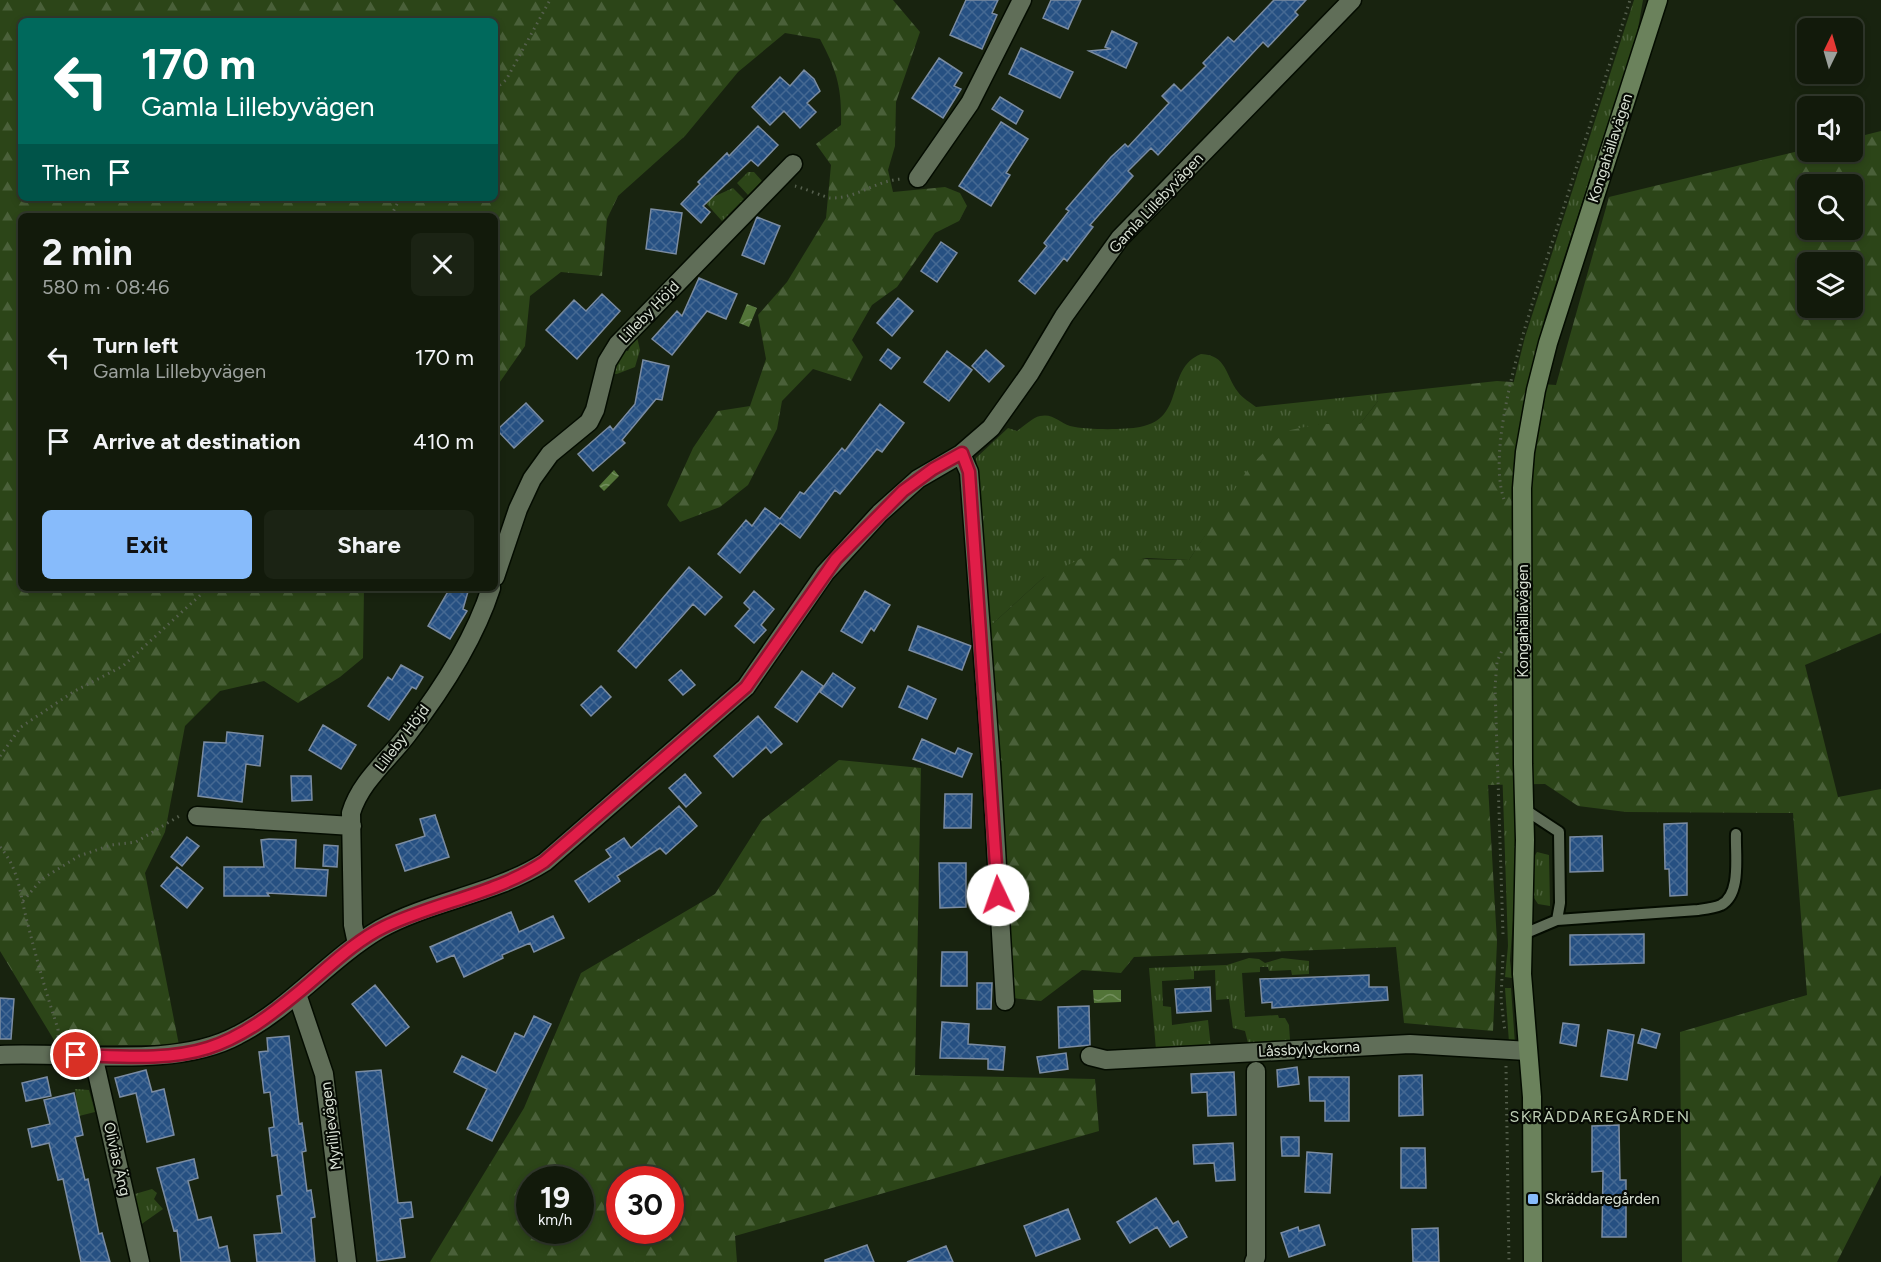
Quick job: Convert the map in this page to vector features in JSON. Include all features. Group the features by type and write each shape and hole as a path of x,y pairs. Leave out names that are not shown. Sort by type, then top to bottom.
{"street":[{"path":"918,178 970,104 1022,0"},
{"name":"Gamla Lillebyvägen","path":"0,1055 161,1054 205,1049 253,1027 357,944 401,920 508,881 544,862 746,687 836,559 903,491 933,469 962,453 991,429 1064,316 1120,238 1352,0"},
{"name":"Kongahällavägen","path":"1533,1262 1532,1097 1523,993 1522,488 1525,452 1548,343 1658,0"},
{"name":"Lilleby Höjd","path":"498,568 518,509 532,479 550,454 589,422 595,410 607,362 618,344 793,164"},
{"path":"962,453 969,472 991,764 1005,1001"},
{"name":"Lilleby Höjd","path":"357,944 353,925 352,826 354,804 364,786 408,734 477,629 490,591"},
{"path":"197,816 352,826"},
{"name":"Myrliljevägen","path":"297,994 324,1074 347,1262"},
{"name":"Låssbylyckorna","path":"1090,1056 1106,1060 1410,1044 1528,1051"},
{"name":"Olivias Äng","path":"93,1055 140,1262"},
{"path":"1254,1262 1257,1257 1256,1071"}],"lane":[{"path":"1524,809 1559,832 1560,903 1557,920"},
{"path":"1524,934 1557,920 1698,910 1720,905 1730,898 1734,890 1736,834"}],"path":[{"path":"498,87 506,80 550,0"},
{"path":"775,182 814,190 828,198 863,193 885,180 918,178"},
{"path":"0,756 21,727 73,692 123,666 204,591"},
{"path":"22,901 42,879 79,856 111,845 136,842 182,815 197,816"},
{"path":"0,847 8,856 18,880 58,1029 58,1055"}],"green space":[{"path":"0,0 893,0 920,32 896,102 895,146 888,170 893,192 945,187 960,193 967,206 959,221 935,233 897,287 872,305 852,340 863,357 851,381 813,369 782,401 777,429 748,485 720,507 680,522 667,505 693,448 718,411 750,406 766,359 758,315 787,282 826,218 831,165 816,144 841,125 841,112 837,80 820,39 785,33 738,72 685,136 618,196 607,219 602,276 561,272 530,296 525,346 498,385 498,213 18,213 18,591 364,591 363,658 340,677 298,703 264,681 220,691 185,726 165,832 145,873 179,1045 57,1045 0,951"},
{"path":"1634,0 1643,0 1637,34 1545,316 1521,416 1511,393 1525,337"},
{"path":"1881,131 1881,633 1805,665 1838,797 1881,789 1881,1175 1837,1262 1682,1262 1680,1032 1807,995 1793,813 1626,812 1578,806 1545,784 1488,785 1497,942 1493,1031 1404,1023 1396,947 1134,957 1121,973 1082,970 1041,1001 1012,998 987,629 1044,577 1082,558 1189,560 1250,466 1286,431 1319,424 1360,424 1378,401 1377,394 1497,381 1556,385 1609,197 1797,151 1797,162 1863,162 1863,136"},
{"path":"748,172 754,172 762,181 748,195 737,183"},
{"path":"733,188 744,199 722,221 704,201"},
{"path":"637,337 640,350 635,367 617,374 608,373 621,350 628,351 631,345 628,342"},
{"path":"1201,354 1210,355 1221,362 1240,394 1256,407 1377,394 1378,401 1360,424 1319,424 1231,497 1189,560 1147,558 1044,577 987,629 976,458 1008,428 1017,431 1040,416 1053,417 1070,426 1095,429 1133,428 1155,422 1170,404 1182,370"},
{"path":"1514,694 1516,880 1510,960 1512,978 1505,977 1508,946 1502,765"},
{"path":"839,760 921,768 915,1075 1095,1079 1099,1131 735,1236 737,1262 430,1262 524,1108 581,973 715,894 762,820"},
{"path":"1537,852 1549,855 1550,906 1538,904 1534,898 1534,857"},
{"path":"1249,958 1259,959 1265,963 1282,958 1309,961 1309,974 1292,975 1291,970 1269,971 1268,967 1260,967 1260,972 1242,973 1245,1017 1278,1015 1279,1018 1285,1018 1289,1025 1290,1040 1248,1043 1245,1031 1233,1028 1229,999 1216,1000 1215,970 1194,971 1194,979 1162,981 1163,1006 1171,1007 1172,1025 1208,1020 1211,1048 1156,1050 1149,968 1227,965"},
{"path":"1505,988 1511,988 1515,1044 1509,1042"},
{"path":"75,1089 89,1090 95,1112 79,1116"},
{"path":"152,1189 157,1193 154,1199 163,1209 136,1228 128,1196"}],"water":[{"path":"747,304 757,308 749,327 739,323"},
{"path":"614,470 619,476 604,491 599,486"},
{"path":"1093,990 1121,990 1121,1002 1094,1003"}],"building":[{"path":"966,0 998,0 992,13 997,15 982,49 950,35"},
{"path":"1051,0 1081,0 1068,29 1043,18"},
{"path":"1274,0 1306,0 1295,12 1298,15 1268,47 1263,42 1158,155 1151,148 1128,171 1133,176 1090,225 1093,227 1067,261 1064,258 1035,294 1019,281 1047,246 1044,243 1069,211 1066,209 1111,157 1125,144 1128,147 1169,103 1162,96 1174,84 1181,91 1206,66 1203,63 1228,37 1234,42"},
{"path":"1112,31 1137,43 1126,68 1089,51 1111,49 1105,47"},
{"path":"1021,48 1073,72 1060,98 1009,74"},
{"path":"939,58 962,73 954,86 961,89 943,118 912,98"},
{"path":"804,70 814,79 820,91 807,103 816,112 800,128 784,111 770,125 752,107 780,77 790,86"},
{"path":"1000,97 1023,111 1016,124 992,109"},
{"path":"1001,122 1028,139 1006,173 1010,175 991,206 959,186"},
{"path":"758,126 778,145 758,166 751,160 703,206 710,212 701,223 681,204 700,184 698,182 727,153 729,156"},
{"path":"651,209 682,213 676,254 646,249"},
{"path":"757,217 780,226 764,264 742,255"},
{"path":"941,242 957,253 937,282 921,271"},
{"path":"699,278 737,294 726,319 707,311 672,355 652,339 677,311 682,316"},
{"path":"602,294 620,311 577,359 546,330 574,300 586,311"},
{"path":"898,298 913,311 892,336 877,323"},
{"path":"888,349 900,358 891,369 880,360"},
{"path":"986,350 1004,366 989,382 972,366"},
{"path":"947,351 972,370 949,401 924,382"},
{"path":"643,360 669,366 662,400 656,399 622,440 625,443 593,471 578,454 610,426 613,430 635,404"},
{"path":"526,403 543,421 514,448 498,429"},
{"path":"880,404 904,423 882,452 877,449 840,494 835,490 800,538 780,523 740,573 718,554 746,520 752,526 765,508 780,519 800,492 804,494 842,448 845,451"},
{"path":"689,567 722,597 705,615 693,604 636,668 618,651"},
{"path":"448,591 468,591 463,609 467,611 450,639 428,626"},
{"path":"754,591 774,609 761,625 766,630 754,643 735,626 750,609 744,603"},
{"path":"865,591 890,605 874,631 871,628 862,643 841,631"},
{"path":"918,626 971,646 962,670 909,650"},
{"path":"401,665 423,677 416,689 412,687 389,720 368,706 388,677 392,680"},
{"path":"681,670 695,685 683,695 669,680"},
{"path":"802,671 823,686 797,722 775,707"},
{"path":"833,673 855,688 842,707 820,692"},
{"path":"601,686 611,697 591,716 581,705"},
{"path":"908,686 936,699 927,719 899,707"},
{"path":"758,716 782,744 771,753 766,747 733,777 714,756"},
{"path":"323,725 356,745 341,769 309,750"},
{"path":"227,732 263,736 260,766 246,764 242,802 198,796 204,742 226,743"},
{"path":"922,739 955,754 958,748 972,754 962,777 913,759"},
{"path":"685,774 701,793 686,807 669,788"},
{"path":"291,776 311,776 312,800 292,801"},
{"path":"945,794 972,794 971,828 944,828"},
{"path":"679,806 697,826 666,854 660,848 617,876 620,881 589,902 575,881 611,857 606,850 624,838 631,848"},
{"path":"435,815 449,857 405,871 396,845 425,836 420,819"},
{"path":"1687,823 1687,895 1670,896 1669,869 1665,869 1664,824"},
{"path":"1602,836 1603,871 1570,872 1570,837"},
{"path":"187,837 199,846 182,866 171,857"},
{"path":"261,840 296,840 295,868 328,870 326,896 267,893 269,896 224,896 224,867 264,867"},
{"path":"324,845 338,846 337,867 323,866"},
{"path":"939,863 966,863 966,907 940,908"},
{"path":"177,867 203,888 187,908 161,886"},
{"path":"511,912 519,932 553,916 564,938 534,952 530,943 502,955 503,958 464,977 454,955 437,962 430,947"},
{"path":"1644,934 1644,963 1570,965 1570,935"},
{"path":"942,952 967,952 967,986 941,986"},
{"path":"1369,975 1369,987 1387,987 1388,1000 1272,1008 1272,1002 1262,1003 1260,979"},
{"path":"977,983 992,983 991,1009 977,1009"},
{"path":"375,985 409,1027 386,1046 352,1004"},
{"path":"1210,987 1211,1011 1177,1013 1175,989"},
{"path":"0,998 14,999 11,1039 0,1039"},
{"path":"1089,1006 1090,1045 1059,1048 1058,1007"},
{"path":"534,1016 551,1024 492,1141 467,1129 487,1089 454,1072 462,1056 496,1073 515,1033 524,1037"},
{"path":"942,1022 969,1024 968,1044 1005,1047 1003,1070 988,1069 988,1059 940,1058"},
{"path":"1563,1023 1579,1025 1576,1046 1560,1043"},
{"path":"1642,1029 1660,1034 1656,1048 1638,1043"},
{"path":"1608,1030 1634,1035 1627,1080 1601,1076"},
{"path":"289,1036 299,1124 302,1123 306,1151 302,1152 307,1191 311,1190 315,1217 311,1218 315,1262 257,1262 254,1235 282,1233 277,1196 282,1195 277,1155 272,1156 269,1128 274,1127 270,1092 264,1093 259,1052 268,1051 267,1038"},
{"path":"1066,1053 1068,1069 1040,1073 1037,1057"},
{"path":"1297,1067 1299,1084 1278,1087 1277,1070"},
{"path":"146,1070 152,1092 164,1089 174,1135 147,1142 136,1093 120,1097 115,1078"},
{"path":"381,1070 398,1203 411,1202 413,1217 400,1219 405,1257 377,1261 356,1072"},
{"path":"1234,1072 1236,1115 1208,1116 1207,1092 1192,1093 1191,1074"},
{"path":"1422,1075 1423,1115 1399,1116 1399,1076"},
{"path":"47,1077 51,1096 26,1101 22,1083"},
{"path":"1309,1077 1349,1077 1349,1121 1325,1121 1325,1101 1310,1101"},
{"path":"74,1093 83,1135 75,1137 85,1180 88,1179 99,1234 102,1233 110,1262 81,1262 63,1179 58,1180 49,1143 32,1147 28,1129 50,1124 44,1100"},
{"path":"1619,1125 1620,1180 1626,1180 1626,1237 1602,1237 1603,1171 1592,1172 1592,1126"},
{"path":"1281,1137 1299,1137 1299,1156 1282,1156"},
{"path":"1233,1143 1235,1180 1216,1181 1214,1163 1194,1164 1193,1145"},
{"path":"1401,1148 1425,1148 1426,1188 1401,1188"},
{"path":"1307,1152 1332,1154 1330,1193 1305,1192"},
{"path":"194,1159 198,1178 188,1181 198,1220 211,1217 219,1248 227,1246 230,1262 181,1262 177,1230 174,1231 157,1168"},
{"path":"1156,1198 1173,1224 1178,1221 1187,1237 1170,1247 1157,1227 1130,1243 1117,1222"},
{"path":"1068,1209 1080,1239 1036,1256 1024,1226"},
{"path":"1319,1225 1325,1245 1289,1257 1281,1233 1298,1227 1299,1231"},
{"path":"1438,1228 1439,1262 1413,1262 1412,1229"},
{"path":"867,1245 874,1262 825,1262 825,1260"},
{"path":"946,1246 953,1262 907,1262"}],"place":[{"name":"Skräddaregården","path":"1533,1199"}],"district":[{"name":"SKRÄDDAREGÅRDEN","path":"1600,1116"}],"route":[{"path":"76,1055 187,1052 205,1049 224,1042 238,1036 276,1011 357,944 381,928 508,881 529,872 544,862 746,687 790,627 825,573 853,540 918,479 962,453 969,472 991,764 998,895"}]}
